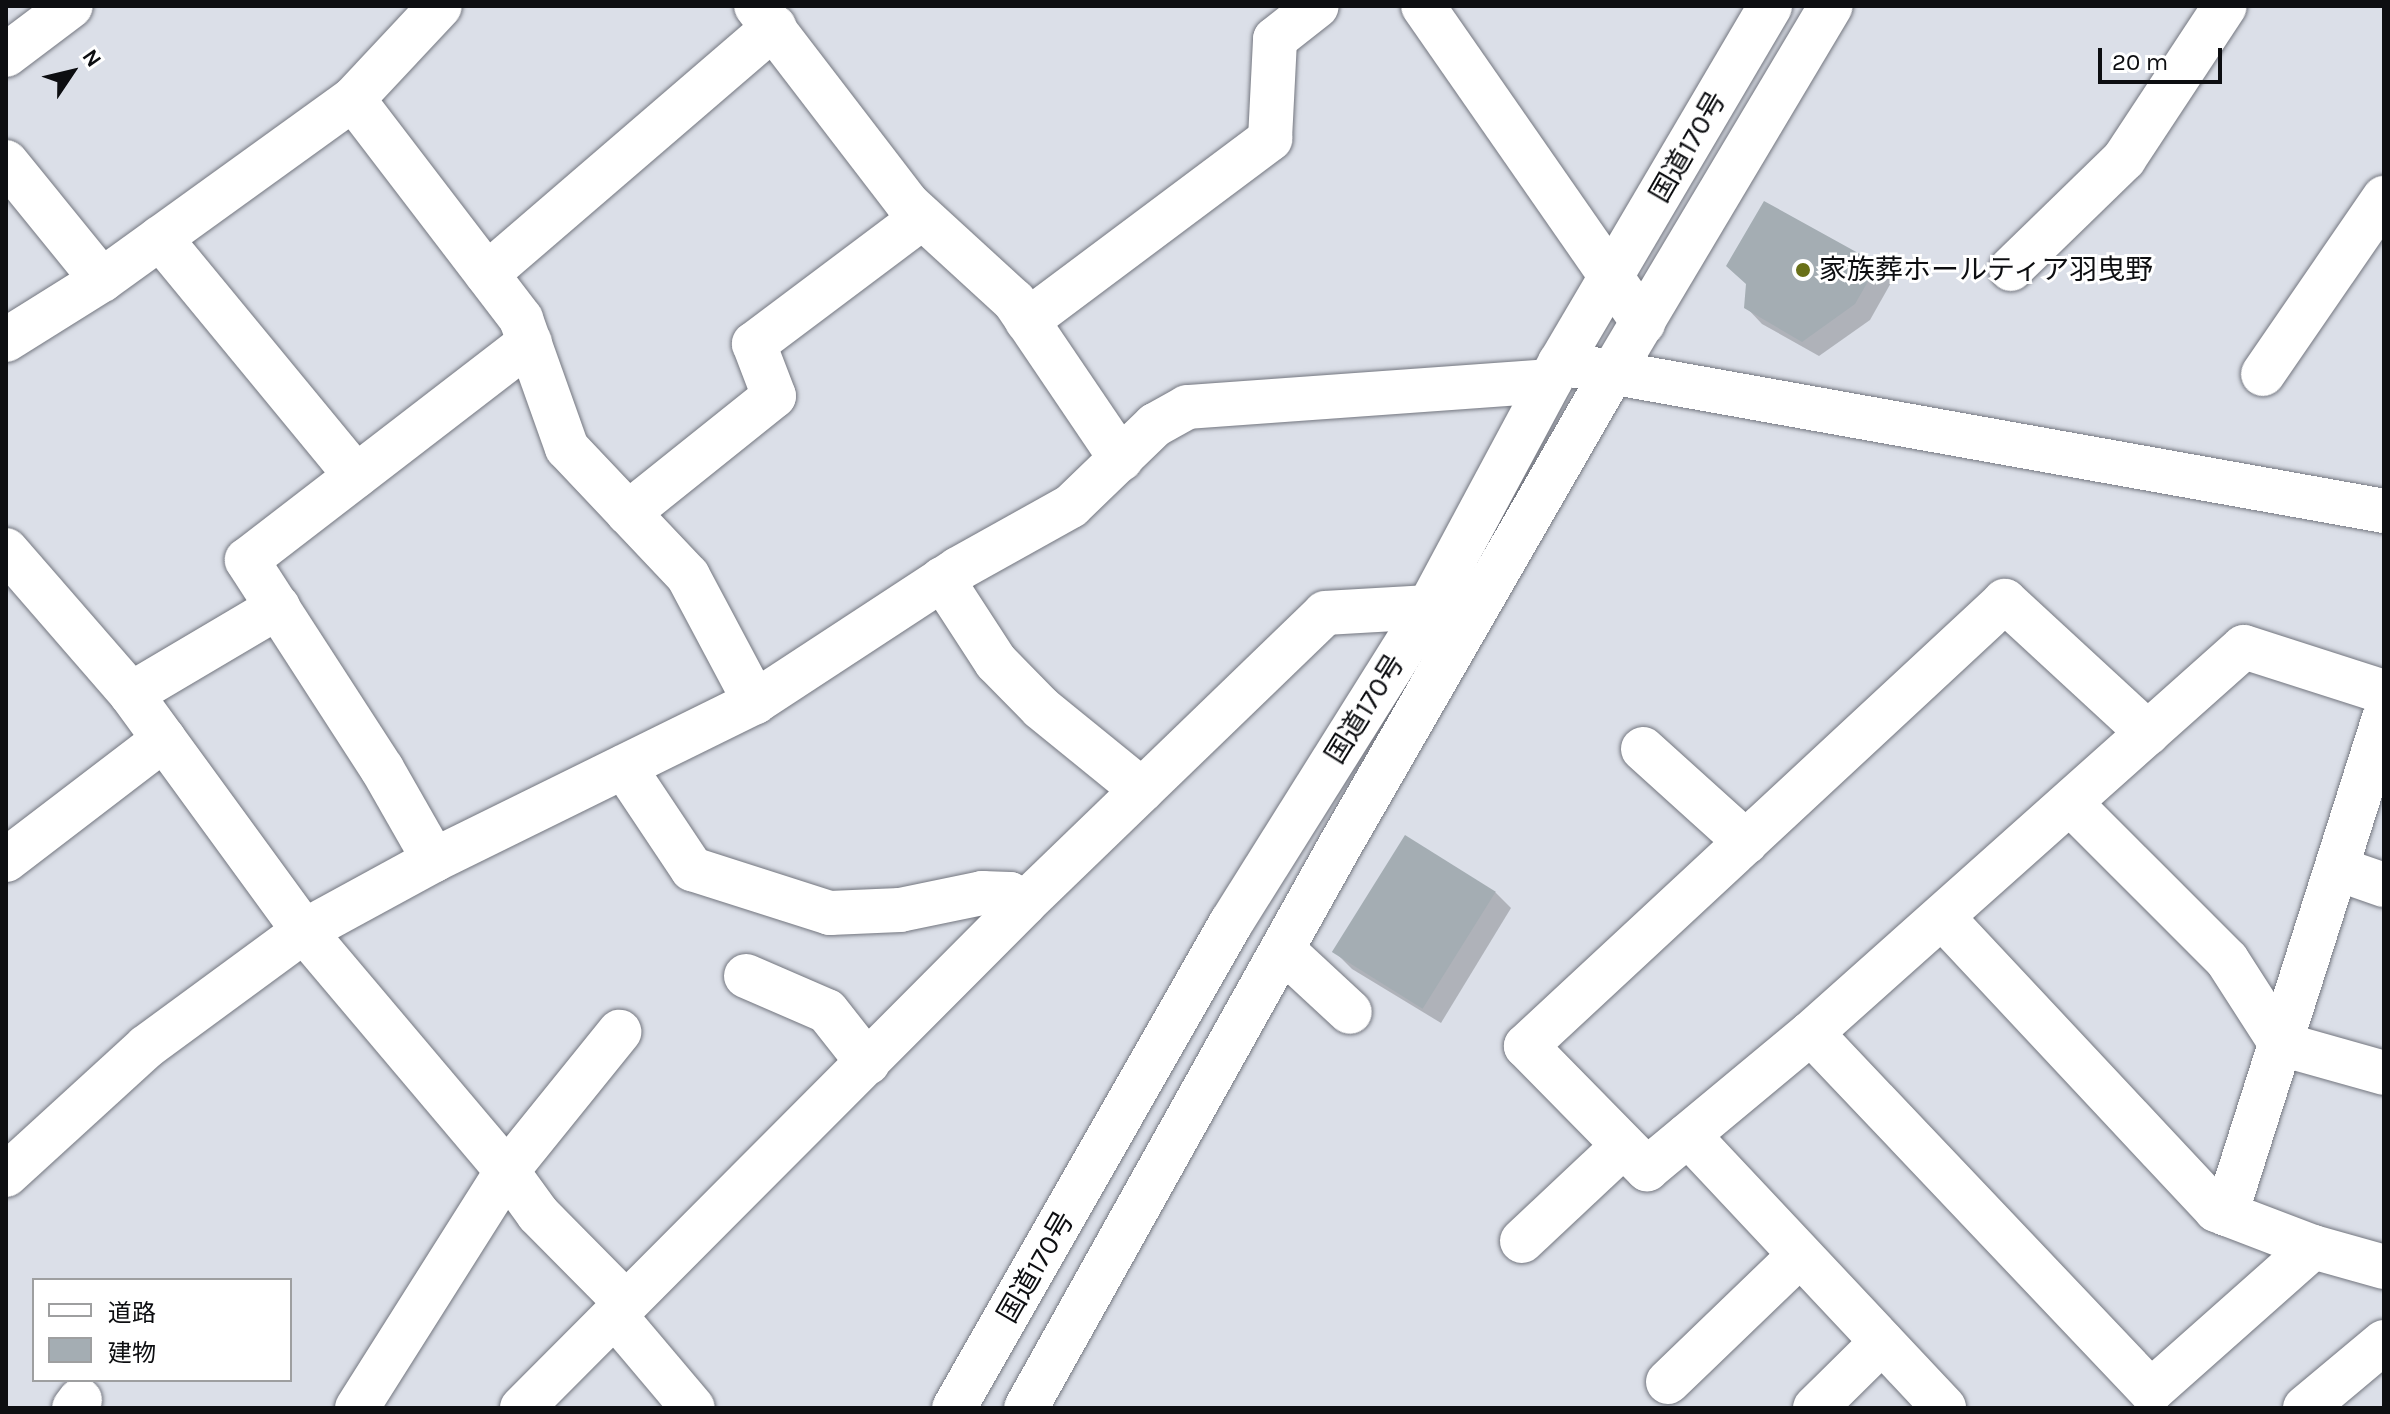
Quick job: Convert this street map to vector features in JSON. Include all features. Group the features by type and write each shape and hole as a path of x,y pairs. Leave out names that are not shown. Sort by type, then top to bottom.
{"main road":[{"path":"6,55 71,6"},
{"path":"6,340 102,280 353,99 440,6"},
{"path":"1027,321 1270,139 1275,39 1317,6"},
{"path":"1423,6 1643,323"},
{"name":"国道170号","path":"954,1408 1231,923 1429,607 1555,372 1770,6"},
{"name":"国道170号","path":"1026,1408 1612,373 1831,6"},
{"path":"2011,269 2124,159 2225,6"},
{"path":"487,274 765,16 908,204 1014,301 1121,459"},
{"path":"353,99 521,319 567,448 688,576 755,702"},
{"path":"6,162 102,280"},
{"path":"2263,374 2384,198"},
{"path":"628,513 774,396 754,344 922,218"},
{"path":"160,238 356,476"},
{"path":"434,860 382,769 247,560 530,342"},
{"path":"6,1175 146,1047 304,931 434,860 755,702 942,579 1071,506 1155,425 1187,407 1555,372 1612,373 2384,511"},
{"path":"6,550 131,694 304,931 621,1310 693,1408"},
{"path":"942,579 996,662 1041,708 1142,790"},
{"path":"2148,733 2005,601 1526,1046 1647,1169 1943,918 2244,647 2384,692"},
{"path":"131,694 278,607"},
{"path":"522,1408 1025,903 1325,613 1429,607"},
{"path":"2226,1214 2384,718"},
{"path":"6,860 164,739"},
{"path":"1643,749 1746,842"},
{"path":"624,767 692,869 830,913 900,910 982,893 1010,894 1025,903"},
{"path":"2070,803 2227,960 2281,1044 2384,1073"},
{"path":"2338,869 2384,885"},
{"path":"1943,918 2216,1210 2313,1247 2384,1267"},
{"path":"1283,950 1350,1012"},
{"path":"746,976 827,1011 868,1063"},
{"path":"357,1408 507,1171 619,1032"},
{"path":"1811,1033 2151,1391 2313,1247"},
{"path":"1688,1135 1944,1408"},
{"path":"1522,1241 1623,1146"},
{"path":"1668,1382 1800,1255"},
{"path":"1815,1408 1882,1342"},
{"path":"2305,1408 2384,1342"}],"building":[{"name":"家族葬ホールティア羽曳野","path":"1764,201 1878,264 1855,304 1802,342 1744,308 1746,284 1726,266"},
{"path":"1405,835 1496,892 1423,1009 1332,952"}],"place":[{"name":"家族葬ホールティア羽曳野","path":"1803,270"}]}
